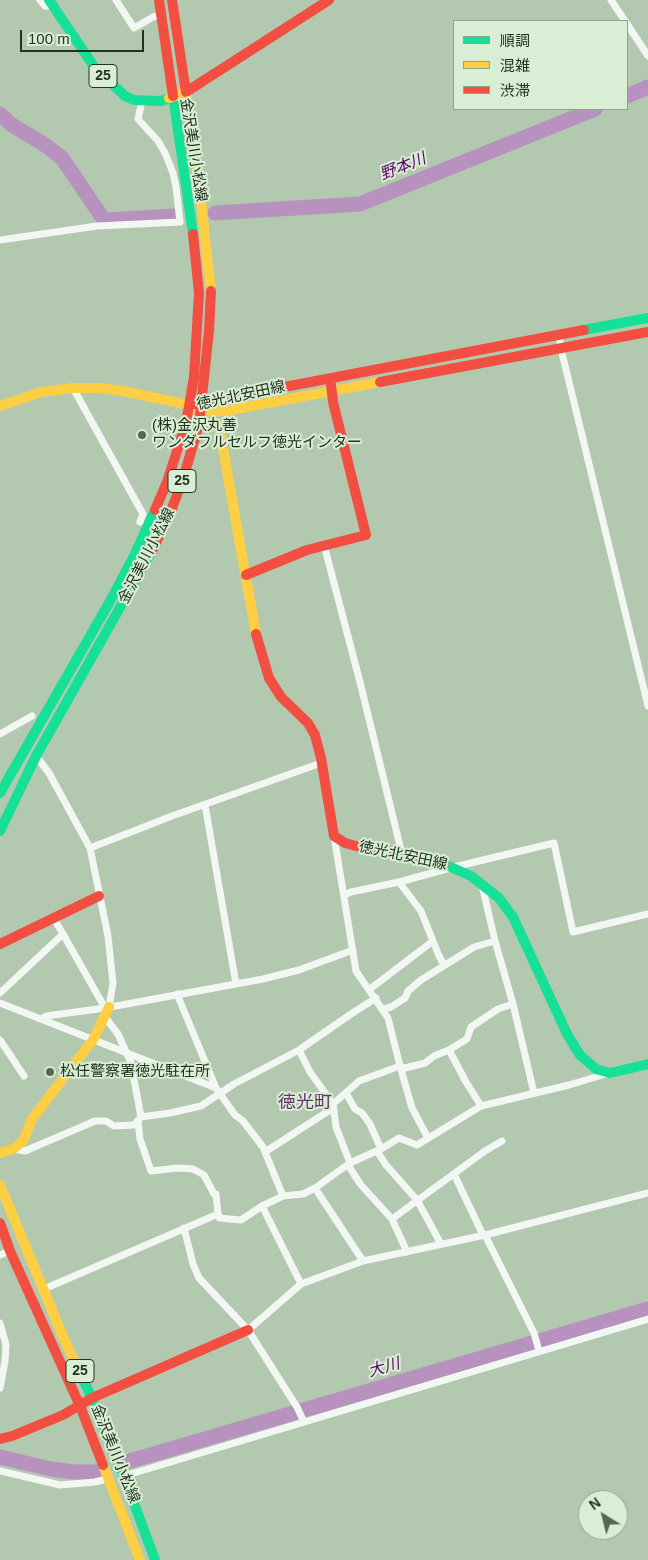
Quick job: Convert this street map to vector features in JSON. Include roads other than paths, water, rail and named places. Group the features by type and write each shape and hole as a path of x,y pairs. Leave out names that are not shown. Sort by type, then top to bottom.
{"main road":[{"path":"159,0 173,96"},
{"path":"172,0 186,92 327,0"},
{"name":"25","path":"52,2 95,68 125,96 142,101"},
{"name":"金沢美川小松線","path":"0,830 36,756 144,566 184,476 199,424 210,331 211,291 194,139 186,92 162,100 142,101"},
{"name":"金沢美川小松線","path":"0,793 109,603 151,521 176,455 189,405 194,377 198,328 198,277 192,222 173,96"},
{"name":"徳光北安田線","path":"202,407 212,401 648,318"},
{"name":"徳光北安田線","path":"189,405 225,411 648,332"},
{"path":"246,575 306,550 366,535 332,402 330,378"},
{"path":"0,406 41,392 73,388 100,388 123,391 189,405"},
{"path":"218,426 257,641 269,678 281,697 308,723 315,735 334,836"},
{"name":"徳光北安田線","path":"334,836 345,843 356,846 424,857 454,867 482,884 499,898 513,917 574,1047 596,1069 610,1073"},
{"path":"0,944 99,896"},
{"path":"0,1153 24,1141 32,1119 93,1040 106,1011"},
{"path":"610,1073 648,1064"},
{"name":"金沢美川小松線","path":"0,1185 64,1339 92,1398 124,1476 155,1560"},
{"name":"金沢美川小松線","path":"0,1223 10,1251 80,1406 110,1478 140,1560"},
{"path":"0,1439 63,1415 92,1398 248,1330"}],"street":[{"path":"40,0 45,6 52,2"},
{"path":"116,0 134,28 153,16 161,16"},
{"path":"611,0 624,20"},
{"path":"628,26 647,54"},
{"path":"0,240 97,226 180,222 174,180 165,153 158,141 138,120 142,101"},
{"path":"559,335 648,706"},
{"path":"73,388 143,514 140,522"},
{"path":"324,545 402,854"},
{"path":"0,734 32,716"},
{"path":"36,756 50,773 90,848 108,936 113,983 106,1011"},
{"path":"90,848 321,763"},
{"path":"205,805 236,984"},
{"path":"334,836 356,971 383,1009 391,1028 412,1108 428,1138"},
{"path":"344,895 554,843 573,932 648,914"},
{"path":"398,882 421,911 444,965"},
{"path":"482,884 534,1093"},
{"path":"54,919 128,1054 140,1119 140,1139 151,1171 178,1168 193,1169 204,1175 214,1194 216,1194 219,1218 242,1220 262,1206 283,1196 303,1194 315,1188 349,1164 399,1138 418,1144 481,1106 610,1073"},
{"path":"0,993 63,934"},
{"path":"370,989 433,941"},
{"path":"383,1009 391,1007 405,998 408,991 420,980 444,965 474,947 495,941"},
{"path":"41,1020 46,1016 106,1011 178,994 263,979 298,970 353,950"},
{"path":"178,994 217,1091 235,1115 243,1121 264,1147 283,1196"},
{"path":"13,1148 25,1151 95,1121 106,1121 114,1126 134,1125 140,1119 201,1106 217,1091 299,1050 376,998"},
{"path":"0,1003 217,1091"},
{"path":"265,1152 333,1106 358,1081 400,1066 405,1068 425,1063 434,1056 449,1050 467,1039 471,1027 498,1009 513,1004"},
{"path":"0,1040 24,1076"},
{"path":"299,1050 310,1072 333,1106 336,1127 349,1164 361,1185 392,1219 407,1252"},
{"path":"449,1050 481,1106"},
{"path":"346,1093 356,1109 362,1113 370,1124 386,1165 418,1200 441,1244"},
{"path":"392,1219 502,1141"},
{"path":"454,1174 535,1336 538,1348"},
{"path":"315,1188 362,1261"},
{"path":"248,1330 301,1284 362,1261 484,1235 648,1193"},
{"path":"262,1206 301,1284"},
{"path":"44,1289 218,1214"},
{"path":"184,1228 193,1264 199,1278 248,1330 297,1407 303,1420"},
{"path":"0,1255 10,1251"},
{"path":"124,1476 538,1348 648,1319"},
{"path":"0,1323 6,1345 0,1388"},
{"path":"0,1471 60,1485 95,1482 110,1478"}],"waterway":[{"name":"野本川","path":"628,96 648,87"},
{"name":"野本川","path":"215,213 360,204 593,110"},
{"name":"野本川","path":"0,114 12,125 62,158 104,220 175,216"},
{"name":"大川","path":"130,1461 648,1309"},
{"name":"大川","path":"0,1457 51,1469 98,1472"}],"place":[{"name":"(株)金沢丸善 ワンダフルセルフ徳光インター","path":"142,435"},
{"name":"松任警察署徳光駐在所","path":"50,1072"}],"district":[{"name":"徳光町","path":"305,1103"}]}
